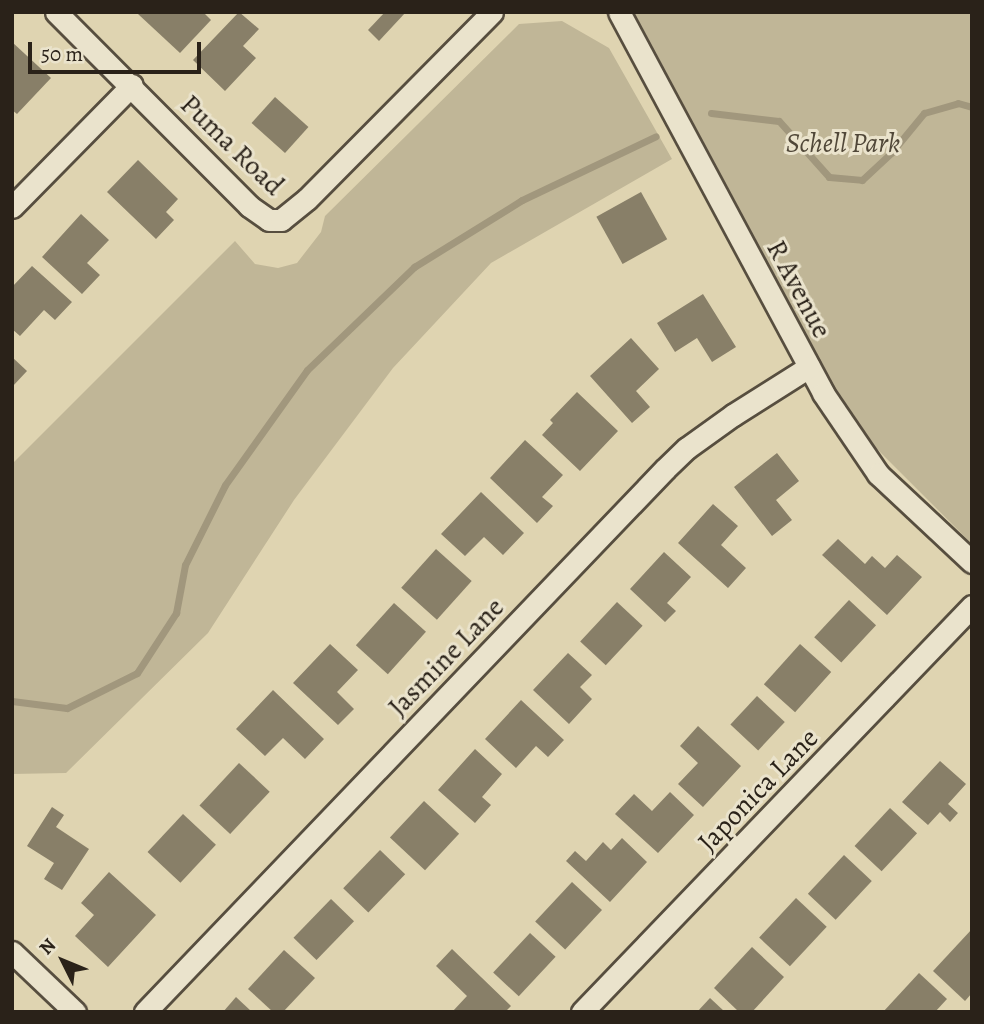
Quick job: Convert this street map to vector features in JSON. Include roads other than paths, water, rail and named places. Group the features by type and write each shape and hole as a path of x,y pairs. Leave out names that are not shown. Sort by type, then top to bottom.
{"street":[{"name":"Puma Road","path":"56,12 132,85 249,206 270,220 281,220 307,199 492,12"},
{"name":"R Avenue","path":"619,12 809,367 878,474 972,562"},
{"path":"12,207 132,85"},
{"name":"Jasmine Lane","path":"145,1012 687,448 809,367"},
{"name":"Japonica Lane","path":"583,1012 972,606"},
{"path":"12,952 75,1012"}],"waterway":[{"path":"711,113 779,121 829,177 862,180 891,153 924,113 958,103 972,107"},
{"path":"12,701 67,708 137,673 176,613 185,565 225,485 307,370 414,267 522,200 656,136"}],"park label":[{"name":"Schell Park","path":"843,143"}]}
